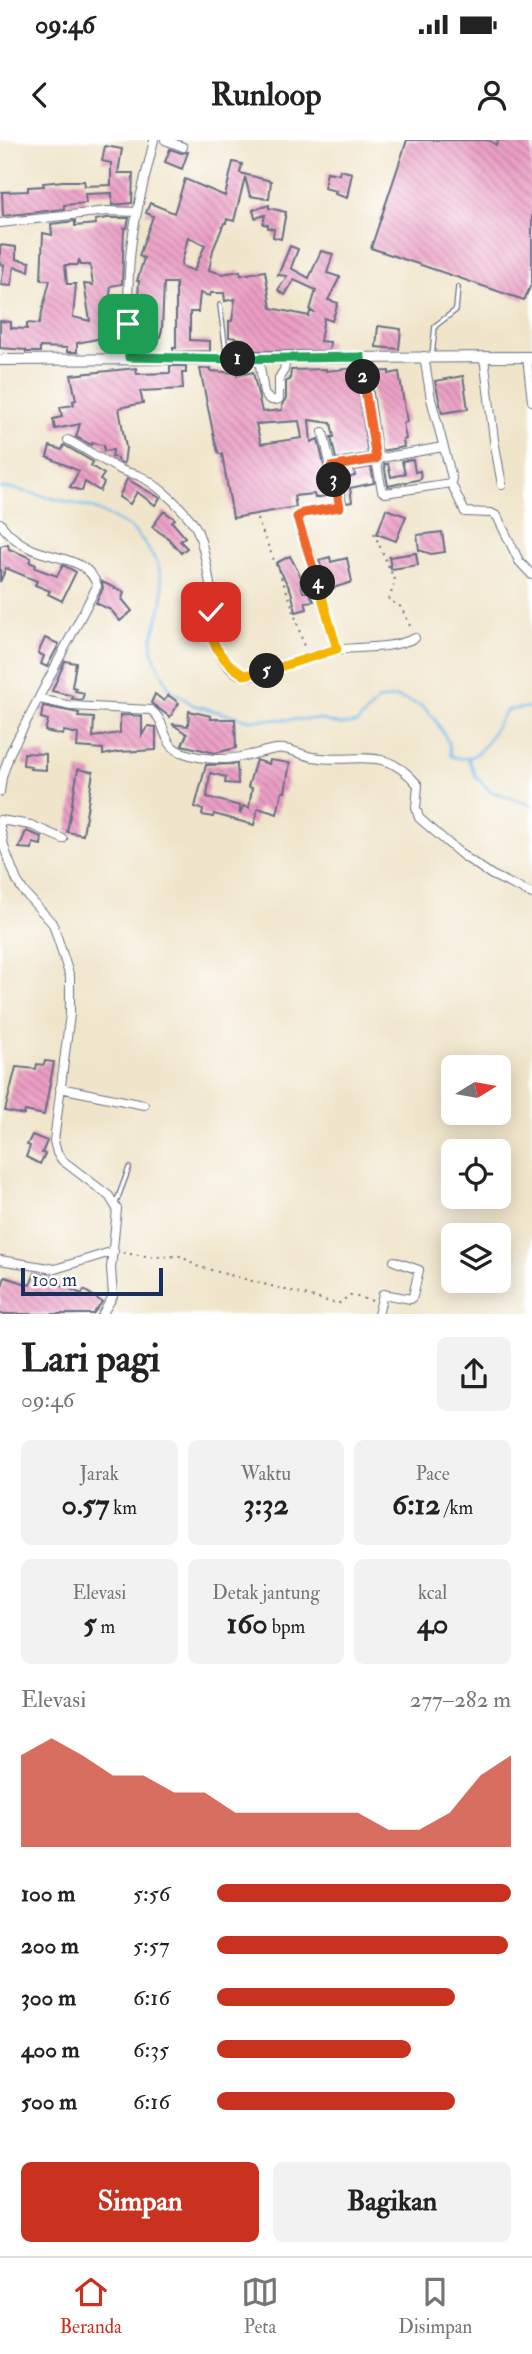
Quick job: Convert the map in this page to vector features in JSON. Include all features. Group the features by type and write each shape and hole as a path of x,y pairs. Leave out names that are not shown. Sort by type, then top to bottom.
{"street":[{"path":"129,357 129,278 136,212 154,140"},
{"path":"165,140 183,148"},
{"path":"0,223 107,211 136,212"},
{"path":"428,356 431,399 452,478 451,483 464,512 491,513 497,516 519,561 532,575"},
{"path":"0,360 129,357 530,357 532,401"},
{"path":"361,357 376,459 384,493 451,483"},
{"path":"484,357 502,485"},
{"path":"259,359 264,393 269,399 276,400 280,396 279,378 286,359"},
{"path":"323,432 340,507 303,513 297,517 312,559 337,649"},
{"path":"68,440 118,468 146,479 192,522 201,538 213,605 210,618 212,637 216,649 231,667 248,676 337,649 368,648 415,638"},
{"path":"331,467 443,447"},
{"path":"0,523 20,543 85,568 91,573 97,586 15,743 1,776 0,792"},
{"path":"40,699 71,706 151,710 159,718 167,742 172,747 204,758 236,759 283,749 315,758 369,757 386,761 418,785 416,808 419,818 461,855 492,875 532,894"},
{"path":"0,820 31,825 63,839"},
{"path":"0,827 5,850 17,881 53,924 70,977 70,1014 54,1131 57,1153 66,1164 109,1196 115,1205 117,1215 111,1268 113,1296 102,1314"},
{"path":"60,1088 144,1105"},
{"path":"0,1260 55,1269 114,1251"},
{"path":"378,1314 384,1294 410,1299 413,1296 419,1270 394,1261"}],"lane":[{"path":"428,356 435,326 456,310 458,287"},
{"path":"220,305 227,359"},
{"path":"115,1205 129,1168"}],"path":[{"path":"257,519 290,599 307,658"},
{"path":"374,533 396,581 389,600 401,607 415,638"},
{"path":"114,1251 153,1257 181,1256 195,1266 338,1304 350,1294 381,1304"}],"building":[{"path":"407,140 489,140 496,145 499,140 532,140 532,283 524,300 371,248"},
{"path":"105,146 122,149 118,173 133,173 132,203 112,205 112,193 85,194 86,203 64,205 64,209 3,216 2,192 28,191 28,187 63,181 84,181 85,186 111,185 111,163 102,161"},
{"path":"170,149 181,153 188,152 182,169 165,162"},
{"path":"233,162 242,164 240,173 271,181 269,199 250,196 245,177 234,221 227,219 224,223 213,250 209,270 222,274 240,271 241,275 265,271 271,308 309,316 310,312 313,312 310,310 316,290 294,280 285,295 278,290 287,276 278,275 290,246 298,249 291,268 309,278 321,251 333,254 327,273 340,277 328,300 338,303 332,321 324,318 320,341 330,342 329,351 242,351 244,339 229,337 229,321 232,321 235,299 225,301 224,293 211,293 210,296 200,293 198,312 190,312 190,340 210,341 210,351 173,352 173,348 176,348 176,283 164,283 162,330 158,343 138,338 140,328 136,328 137,281 144,258 139,256 153,216 146,213 150,203 174,213 185,179 225,196","holes":["188,237 205,245 194,271 181,266"]},
{"path":"340,170 352,173 347,198 324,188 327,172 339,174"},
{"path":"269,205 269,208 286,212 281,239 273,237 274,229 263,224 265,215 255,218 253,210"},
{"path":"129,218 127,228 124,228 122,284 111,286 107,321 122,322 122,331 110,330 112,336 77,343 77,352 67,352 67,348 40,347 40,352 26,352 0,348 0,321 11,322 11,328 27,329 27,323 39,324 50,280 41,280 43,233 52,235 51,224 75,221 75,226 96,224 95,220","holes":["79,259 81,265 90,265 93,285 84,284 90,321 73,317 76,284 67,284 65,265 78,265"]},
{"path":"0,245 16,247 16,259 30,262 29,271 14,267 11,286 1,285 4,265 0,264"},
{"path":"378,326 401,329 399,349 376,347"},
{"path":"170,366 186,366 186,373 182,373 183,389 140,391 143,403 119,408 126,448 124,464 112,457 113,450 104,451 104,445 91,445 76,437 80,424 55,429 53,419 62,417 60,407 74,405 73,401 76,400 71,375 136,368 137,374 170,373"},
{"path":"211,368 211,371 237,373 237,376 253,372 262,412 282,410 286,399 286,381 290,380 291,370 356,368 368,454 336,459 331,423 309,420 311,442 318,439 331,495 315,498 314,494 294,496 296,507 233,518 222,454 219,454 215,442 200,369","holes":["299,421 302,438 261,444 256,424"]},
{"path":"389,371 389,374 399,372 407,422 403,423 406,439 403,440 404,447 381,451 370,372"},
{"path":"463,376 468,409 442,413 435,381"},
{"path":"64,445 93,462 91,466 104,474 100,480 104,483 100,491 85,482 82,491 70,487 79,471 47,457 50,446 62,450"},
{"path":"413,460 415,472 420,471 421,479 388,486 384,464 388,464 391,477 405,474 402,461"},
{"path":"371,467 374,483 350,488 352,502 346,503 339,472 341,479 355,476 354,470"},
{"path":"127,479 160,498 155,505 137,492 130,504 119,497"},
{"path":"386,509 406,516 396,541 377,534"},
{"path":"164,511 175,519 172,522 185,537 180,541 187,548 181,553 168,538 152,527"},
{"path":"442,532 445,552 431,554 419,550 417,535"},
{"path":"8,544 9,549 31,558 29,562 36,565 35,568 57,576 63,565 76,572 62,601 48,594 50,591 35,585 37,581 6,568 0,582 0,546"},
{"path":"416,553 418,565 391,569 389,557"},
{"path":"290,556 302,579 303,592 309,592 314,601 305,602 307,609 296,612 291,591 276,563"},
{"path":"330,557 331,562 347,558 352,582 327,590 319,560"},
{"path":"102,582 124,592 122,599 132,611 120,621 111,610 96,603 103,588"},
{"path":"45,638 59,644 47,667 41,664 44,656 38,653"},
{"path":"65,661 76,663 72,687 76,688 75,691 84,693 82,700 52,691"},
{"path":"155,694 164,701 168,695 179,703 170,717 151,703"},
{"path":"43,706 79,713 78,717 94,718 93,737 120,733 120,715 142,716 142,735 148,726 156,727 156,750 103,755 103,749 77,747 78,734 64,731 63,735 45,731 48,720 41,718"},
{"path":"189,711 211,716 211,719 235,719 236,748 215,753 182,745 187,734 172,724 188,726"},
{"path":"24,753 46,754 46,770 30,769 31,766 23,765"},
{"path":"256,760 269,764 270,760 290,763 285,792 282,792 277,814 258,808 254,825 214,814 213,817 202,815 203,810 195,807 206,765 237,764 238,784 225,783 226,777 210,773 207,797 240,806 240,814 243,806 249,808 252,788 248,787"},
{"path":"78,769 93,772 83,835 67,832"},
{"path":"26,831 42,837 41,845 33,843 32,849 19,848"},
{"path":"45,1061 54,1062 44,1115 5,1111 16,1067 36,1069 37,1064 44,1065"},
{"path":"32,1135 47,1141 40,1164 26,1157 30,1146 27,1145"},
{"path":"35,1273 54,1277 53,1280 63,1286 82,1294 84,1290 102,1302 93,1314 0,1314 0,1292 5,1277 30,1285"}],"waterway":[{"path":"0,488 93,508 130,527 143,541 158,564 163,590 152,639 153,655 169,688 193,705 250,720 319,719 341,725 357,723 379,700 397,697 422,706 434,718 448,741 451,756 462,758 478,753 507,710 532,707"},
{"path":"469,760 476,777 490,791 532,805"}],"route":[{"path":"128,324 129,357 361,357 376,459 331,467 340,507 303,513 297,517 312,559 337,649 274,670 244,675 231,667 216,649 212,637 211,612"}]}
